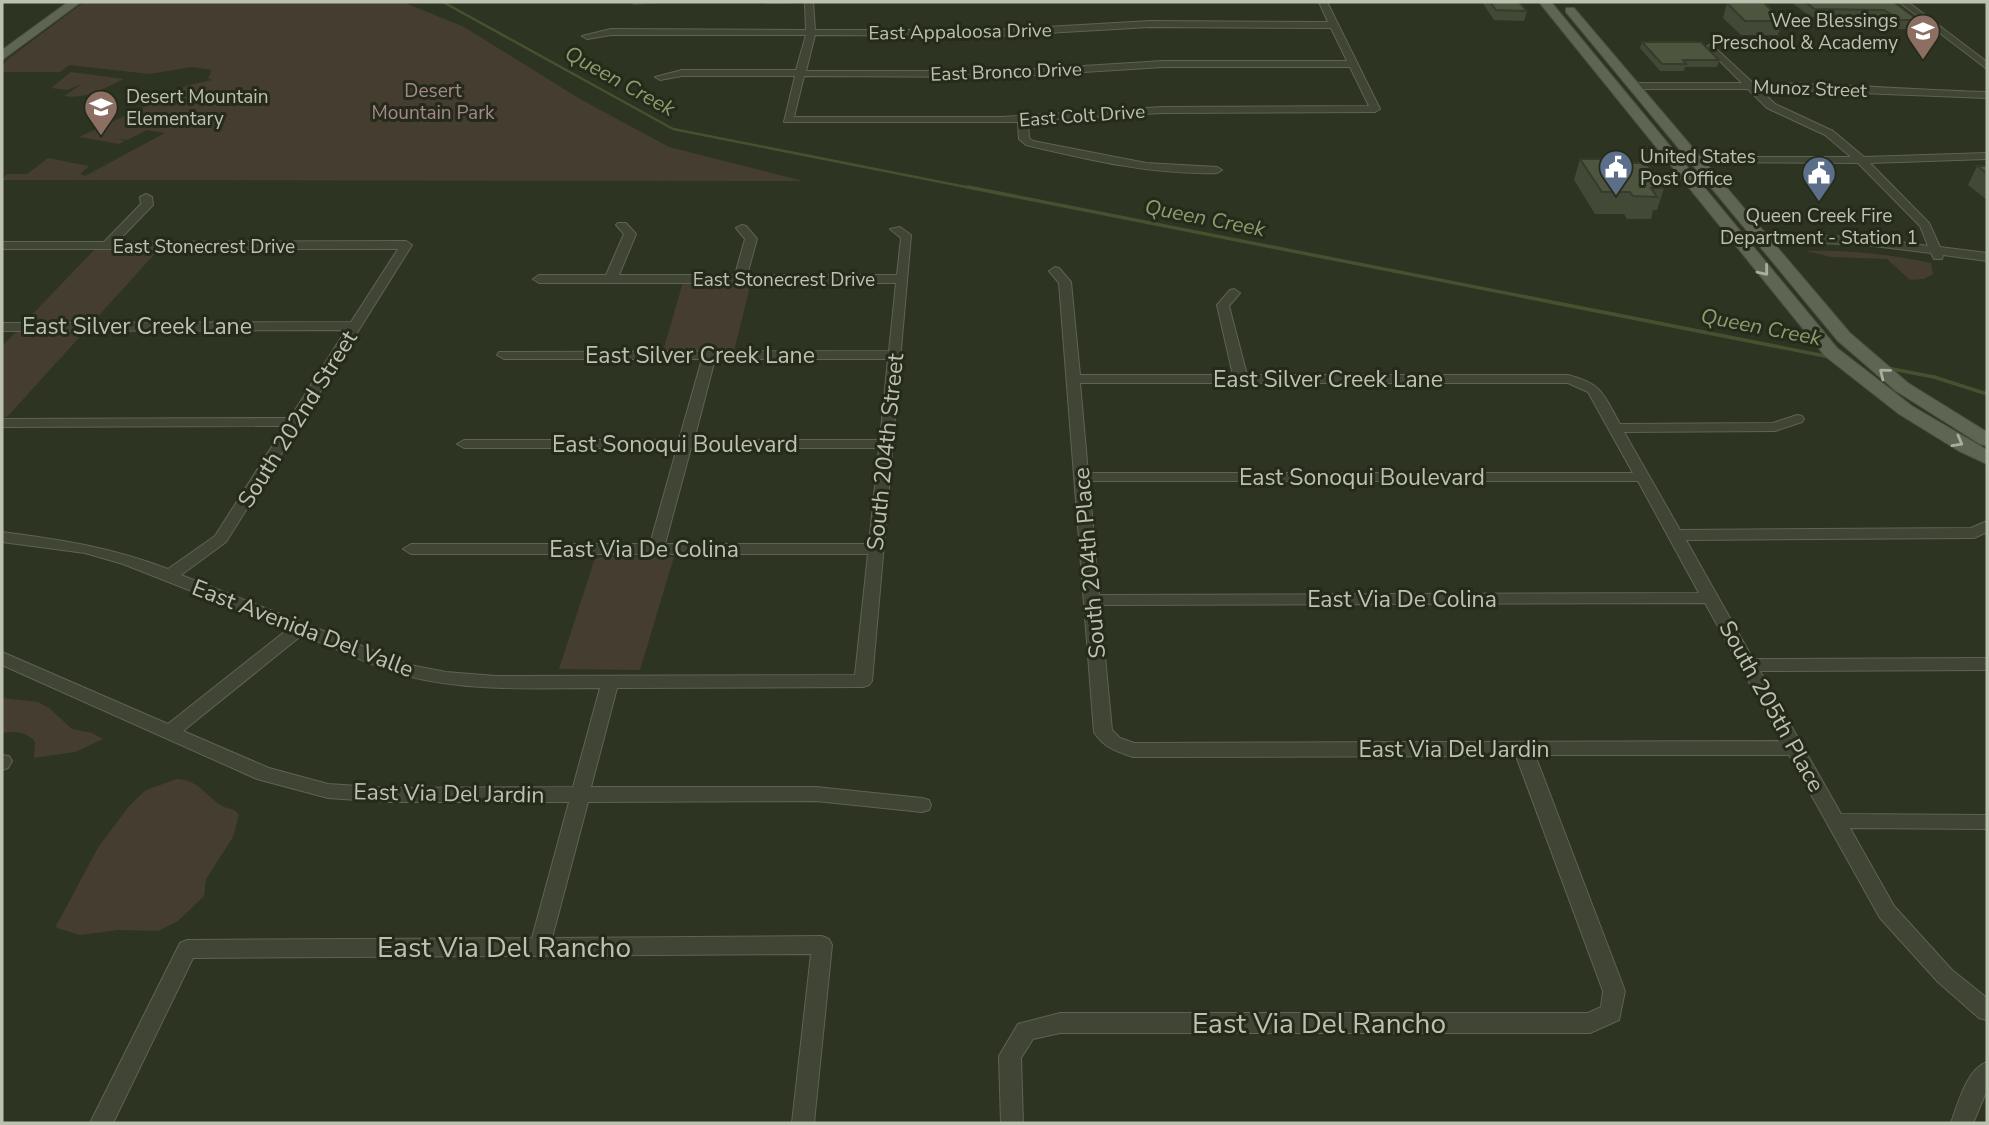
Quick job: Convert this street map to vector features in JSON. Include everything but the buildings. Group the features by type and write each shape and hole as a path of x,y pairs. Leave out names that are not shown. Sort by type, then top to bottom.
{"main road":[{"path":"2,56 75,2"},
{"path":"1545,2 1807,325 1841,361 1889,399 1987,458"},
{"path":"1563,2 1838,331 1879,369 1935,409 1987,440"},
{"path":"1613,86 1633,86"},
{"path":"1674,161 1695,160"}],"street":[{"path":"799,74 811,33 809,2"},
{"path":"1323,2 1353,64"},
{"path":"1903,2 1987,66"},
{"name":"East Appaloosa Drive","path":"587,36 611,32 995,33 1150,24 1334,24"},
{"path":"1712,47 1771,106 1829,133 1861,160 1925,225 1937,253"},
{"name":"East Bronco Drive","path":"660,77 682,74 1004,74 1163,64 1353,64"},
{"name":"East Colt Drive","path":"799,74 788,120 1023,119 1162,110 1375,109 1353,64"},
{"name":"Munoz Street","path":"1633,86 1748,85 1987,95"},
{"path":"1023,119 1024,138 1030,143 1112,160 1191,172 1217,170"},
{"path":"1695,160 1861,160 1987,156"},
{"path":"107,246 147,205 146,197"},
{"path":"611,279 630,234 622,225"},
{"path":"740,279 751,239 742,228"},
{"name":"South 204th Street","path":"863,681 907,237 896,229"},
{"path":"1763,241 1987,257"},
{"name":"East Stonecrest Drive","path":"2,246 407,245"},
{"name":"South 202nd Street","path":"169,576 221,539 407,245"},
{"path":"1937,253 1987,263"},
{"name":"South 204th Place","path":"1055,271 1065,282 1103,732 1114,743"},
{"name":"East Stonecrest Drive","path":"539,279 902,279"},
{"path":"1234,293 1223,304 1241,379"},
{"name":"East Silver Creek Lane","path":"2,327 356,326"},
{"name":"East Silver Creek Lane","path":"504,355 895,355"},
{"path":"656,549 710,355"},
{"name":"East Silver Creek Lane","path":"1074,379 1568,379 1583,383"},
{"name":"South 205th Place","path":"1583,383 1593,389 1887,912 1945,976 1987,1011"},
{"path":"1615,428 1775,427 1797,419"},
{"path":"2,422 295,422"},
{"name":"East Sonoqui Boulevard","path":"464,444 886,444"},
{"name":"East Sonoqui Boulevard","path":"1082,477 1642,477"},
{"path":"1675,535 1974,533 1987,526"},
{"name":"East Avenida Del Valle","path":"2,537 85,548 129,560 407,670 446,678 496,682 863,681"},
{"name":"East Via De Colina","path":"411,549 876,549"},
{"name":"East Via De Colina","path":"1092,600 1711,598"},
{"path":"170,732 300,628"},
{"name":"East Via Del Jardin","path":"2,657 264,774 328,790 388,795 816,794 922,804"},
{"path":"1749,665 1987,664"},
{"path":"540,946 610,681"},
{"name":"East Via Del Jardin","path":"1114,743 1133,750 1796,748"},
{"name":"East Via Del Rancho","path":"1012,1123 1010,1056 1026,1031 1060,1023 1590,1023 1611,1013 1614,991 1523,749"},
{"path":"1837,821 1987,821"},
{"name":"East Via Del Rancho","path":"101,1123 187,949 821,945 803,1123"},
{"path":"1962,1123 1977,1086 1987,1072"}],"green space":[{"name":"Desert Mountain Park","path":"84,2 403,2 464,27 580,99 669,147 803,181 2,180 7,174 27,174 48,158 89,166 80,174 85,176 165,133 147,130 127,140 117,139 125,141 119,144 79,137 153,103 157,99 155,98 189,85 212,80 208,78 212,70 192,67 149,74 69,65 60,72 2,72 2,66 8,59"},
{"path":"71,72 124,79 95,92 72,97 64,96 82,84 67,90 51,88"},
{"path":"95,249 159,249 93,322 25,322"},
{"path":"1806,251 1869,253 1916,260 1931,263 1933,274 1924,279 1910,280 1887,259 1831,257"},
{"path":"683,282 751,282 734,351 663,351"},
{"path":"18,330 86,330 7,417 2,417 2,346"},
{"path":"674,557 640,670 559,669 595,558"},
{"path":"2,698 38,702 49,708 72,729 92,733 103,739 75,752 34,758 35,742 32,738 20,733 2,733"},
{"path":"177,779 196,785 220,805 239,815 233,837 206,879 204,896 178,921 158,931 118,930 80,935 57,928 99,846 130,805 146,790"}],"waterway":[{"name":"Queen Creek","path":"443,2 673,129 976,189"},
{"name":"Queen Creek","path":"968,187 1830,357"},
{"name":"Queen Creek","path":"1887,368 1934,377 1987,394"}],"place":[{"name":"Wee Blessings Preschool & Academy","path":"1923,61"},
{"name":"Desert Mountain Elementary","path":"101,137"},
{"name":"United States Post Office","path":"1616,197"},
{"name":"Queen Creek Fire Department - Station 1","path":"1819,203"}]}
